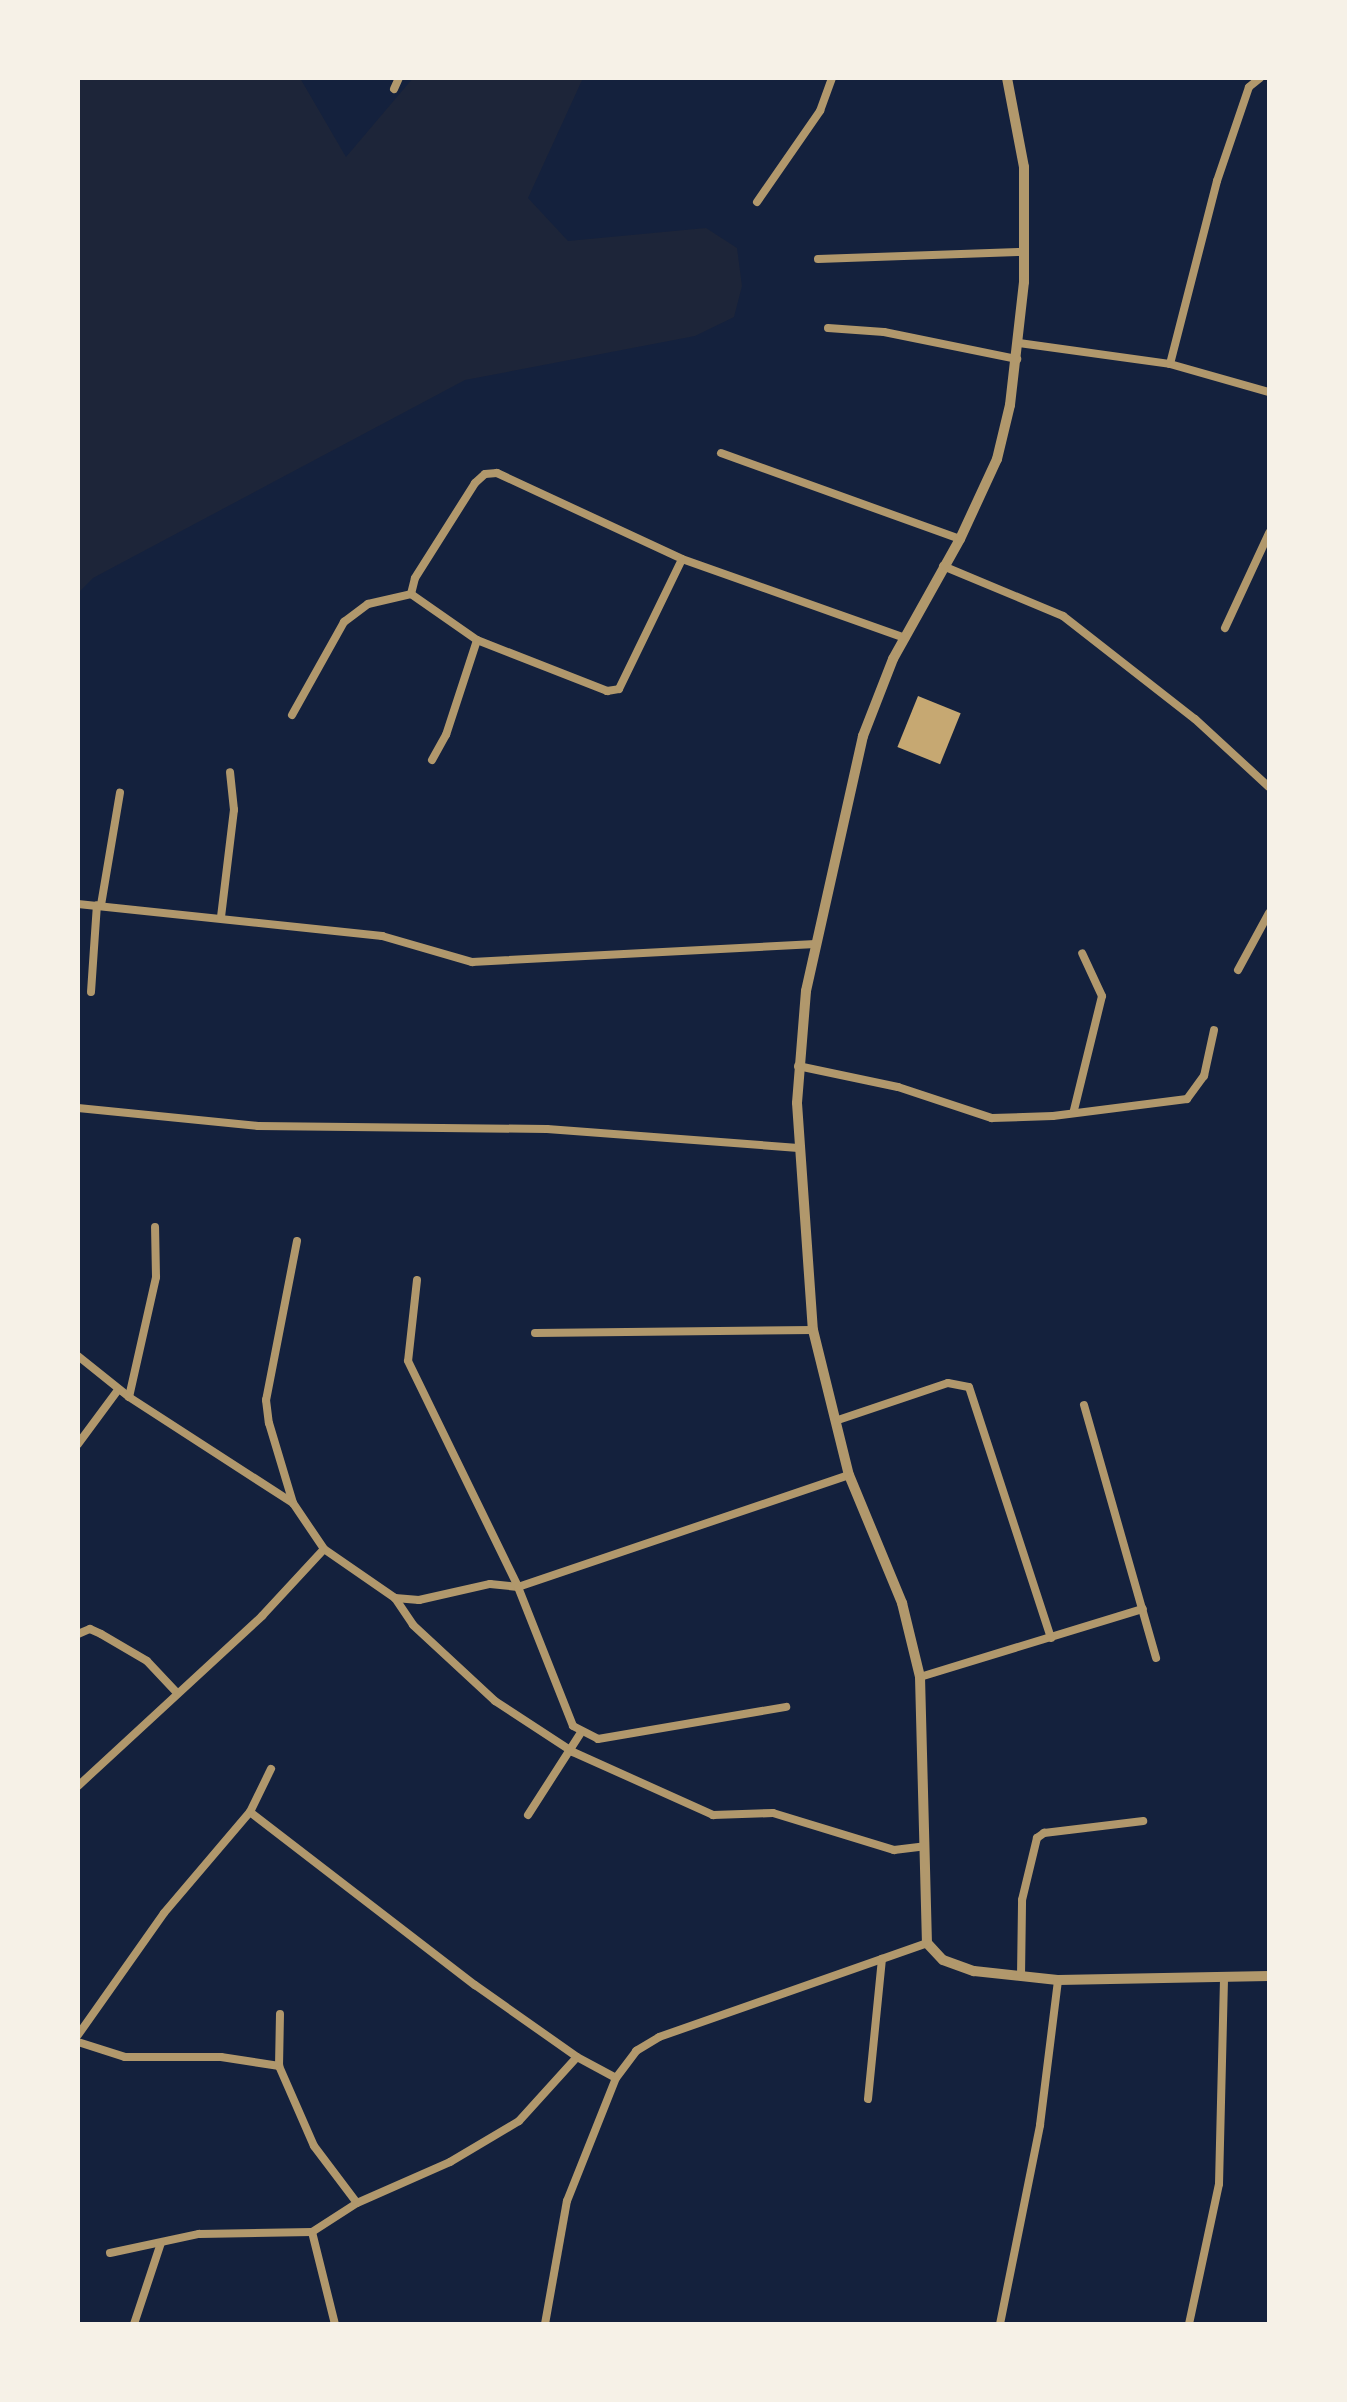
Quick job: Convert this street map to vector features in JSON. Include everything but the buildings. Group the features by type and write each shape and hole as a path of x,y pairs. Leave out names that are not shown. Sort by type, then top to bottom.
{"street":[{"path":"394,89 399,78"},
{"path":"757,202 820,111 832,78"},
{"path":"1007,78 1024,167 1022,252 1019,343 997,459 960,539 905,638 863,736 816,944 798,1066 798,1148 813,1330 849,1475 902,1603 920,1677 927,1943 943,1960 974,1971 1058,1980 1269,1976"},
{"path":"1170,364 1217,181 1249,87 1260,78"},
{"path":"818,259 1022,252"},
{"path":"828,328 884,332 1017,359"},
{"path":"1019,343 1170,364 1269,392"},
{"path":"721,453 960,539"},
{"path":"411,594 415,578 485,474 497,473 682,559 905,638"},
{"path":"1225,628 1269,533"},
{"path":"292,715 344,622 368,604 411,594 477,640 594,689 619,689 682,559"},
{"path":"943,566 1063,616 1183,710 1269,787"},
{"path":"432,760 446,735 477,640"},
{"path":"221,917 234,810 230,772"},
{"path":"91,992 99,905 120,793"},
{"path":"78,904 382,936 472,962 816,944"},
{"path":"1238,970 1269,913"},
{"path":"1074,1110 1102,996 1082,953"},
{"path":"798,1066 898,1087 992,1118 1187,1099 1204,1076 1214,1030"},
{"path":"78,1108 258,1126 547,1129 798,1148"},
{"path":"129,1397 156,1277 155,1227"},
{"path":"297,1241 266,1400 293,1503 324,1549 395,1598 413,1625 495,1701 573,1752 713,1815 773,1813 894,1850 925,1846"},
{"path":"417,1280 408,1361 518,1587 564,1709 580,1734 598,1739 786,1707"},
{"path":"535,1333 813,1330"},
{"path":"78,1356 118,1390 293,1503"},
{"path":"835,1421 948,1383 969,1387 1051,1638"},
{"path":"78,1444 118,1390"},
{"path":"1084,1405 1156,1658"},
{"path":"395,1598 419,1600 490,1584 518,1587 849,1475"},
{"path":"78,1786 262,1616 324,1549"},
{"path":"920,1677 1143,1609"},
{"path":"78,1634 90,1629 147,1661 177,1693"},
{"path":"528,1815 573,1752 580,1734"},
{"path":"78,2035 164,1913 250,1812 271,1769"},
{"path":"250,1812 577,2057 616,2078"},
{"path":"1021,1976 1022,1900 1037,1838 1044,1833 1143,1821"},
{"path":"545,2324 567,2201 616,2078 636,2051 659,2037 927,1943"},
{"path":"868,2099 882,1959"},
{"path":"1189,2324 1219,2184 1224,1979"},
{"path":"1000,2324 1040,2125 1058,1980"},
{"path":"280,2014 279,2066 314,2146 357,2203"},
{"path":"78,2042 125,2057 221,2057 279,2066"},
{"path":"110,2253 199,2234 312,2232 357,2203 450,2162 519,2121 577,2057"},
{"path":"312,2232 335,2324"},
{"path":"134,2324 161,2243"}],"shaded area":[{"path":"78,78 300,78 346,157 413,78 583,78 528,198 568,241 706,228 737,248 742,286 734,317 695,336 465,380 93,578 78,593"}]}
